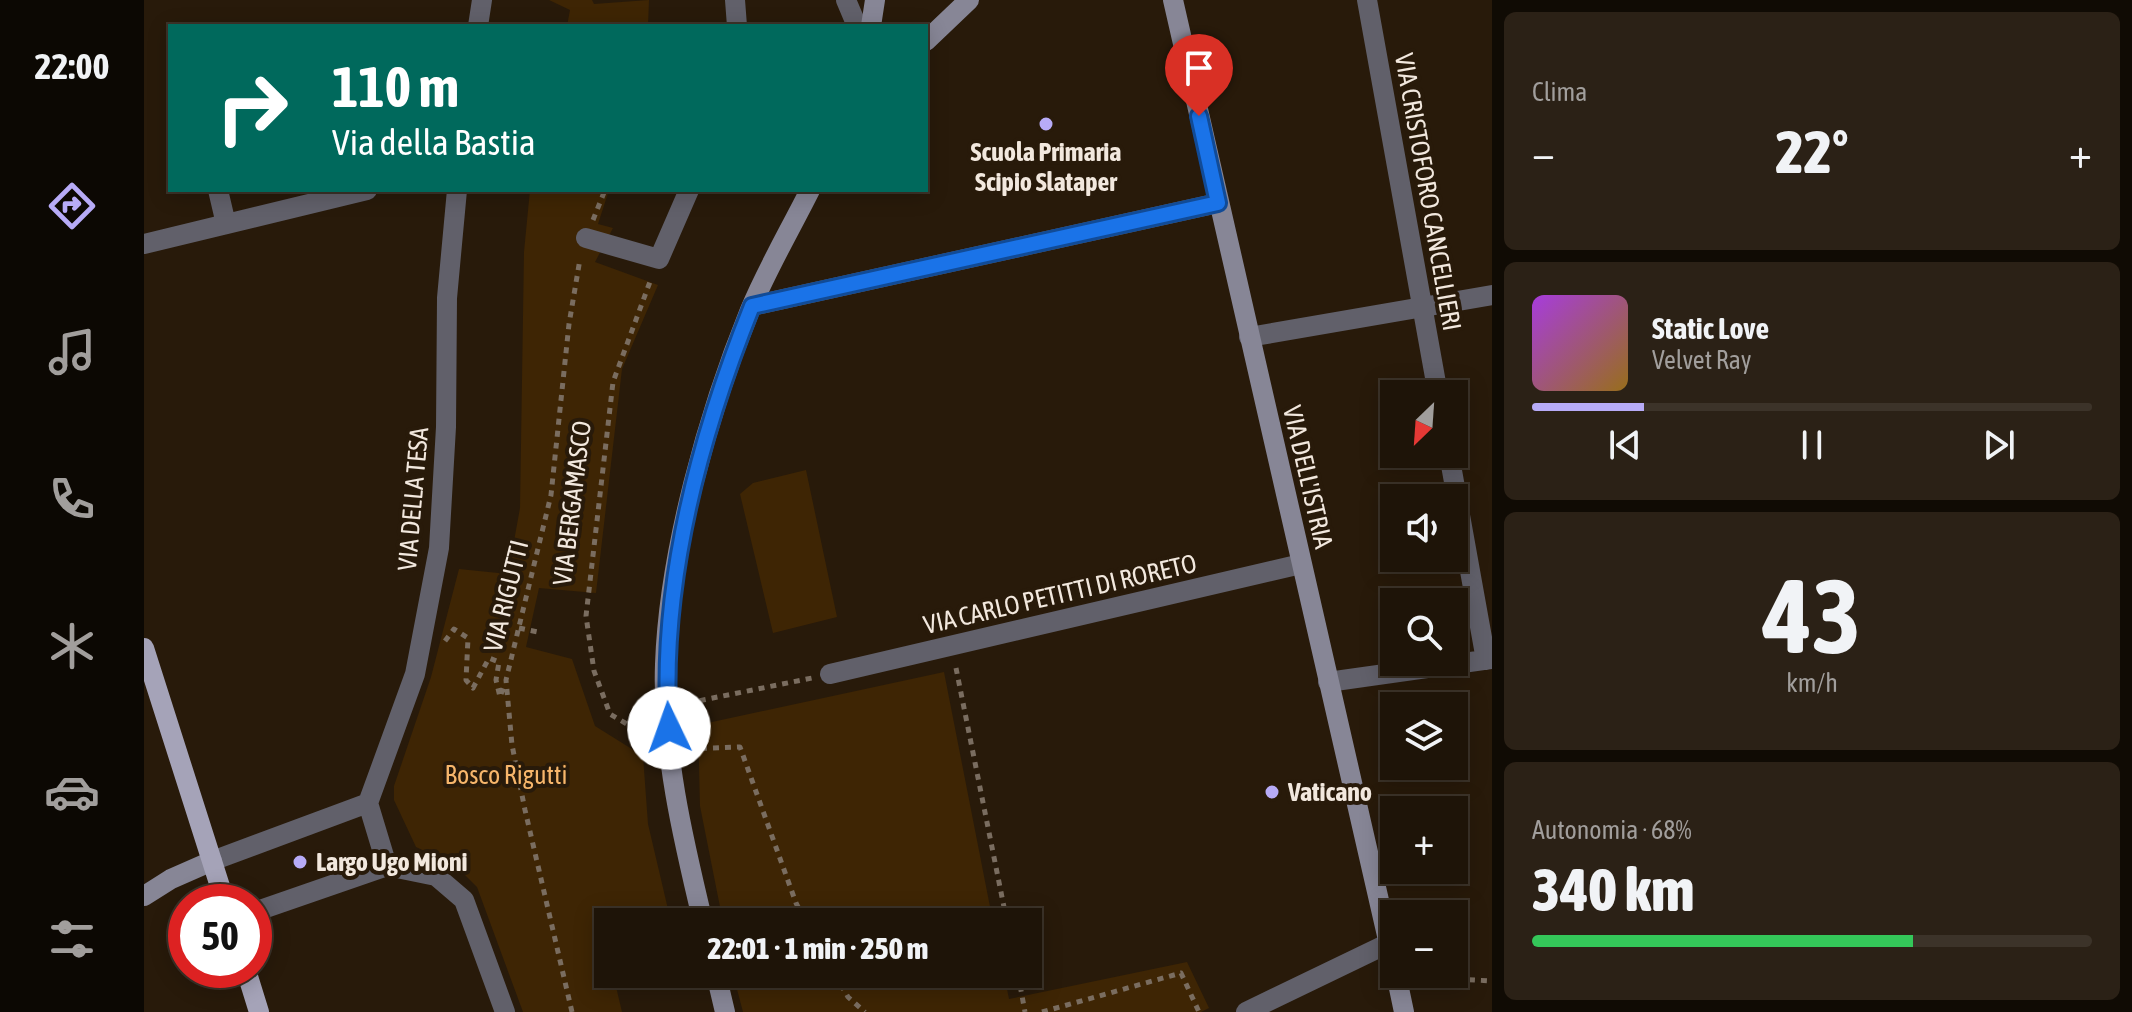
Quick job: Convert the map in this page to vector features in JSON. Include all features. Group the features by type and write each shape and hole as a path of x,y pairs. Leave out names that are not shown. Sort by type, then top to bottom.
{"main road":[{"path":"871,24 875,0"},
{"path":"928,39 969,0"},
{"name":"VIA DELL'ISTRIA","path":"1173,0 1380,904"},
{"path":"700,908 676,797 665,666 676,571 697,476 719,397 752,306 809,192"},
{"path":"144,648 219,884"},
{"path":"144,896 171,879 212,861"},
{"path":"252,988 259,1012"},
{"path":"719,988 725,1012"},
{"path":"1399,988 1404,1012"}],"street":[{"path":"478,24 482,0"},
{"path":"735,0 737,24"},
{"path":"846,0 856,24"},
{"name":"VIA CRISTOFORO CANCELLIERI","path":"1367,0 1435,380"},
{"path":"218,192 226,224"},
{"path":"144,244 359,192"},
{"name":"VIA DELLA TESA","path":"368,803 415,674 439,548 446,427 447,298 457,192"},
{"path":"586,238 659,259 688,192"},
{"path":"752,306 1218,203"},
{"path":"1249,337 1492,295"},
{"path":"1328,682 1489,660 1452,468"},
{"name":"VIA CARLO PETITTI DI RORETO","path":"822,676 1301,564"},
{"path":"212,861 368,803 387,866"},
{"path":"272,906 387,866 436,876 464,900 505,1012"},
{"path":"1246,1012 1380,947"}],"path":[{"name":"VIA RIGUTTI","path":"572,1012 512,745 506,680 551,495 569,324 586,238 604,192"},
{"name":"VIA BERGAMASCO","path":"648,737 610,714 594,671 586,616 613,382 659,259"},
{"path":"519,628 538,632"},
{"path":"438,650 454,629 468,638 466,680 473,688 489,658 499,662 496,680 500,697 506,680"},
{"path":"955,662 1004,908"},
{"path":"683,704 822,676"},
{"path":"688,749 740,747 799,908"},
{"path":"1042,1012 1181,973 1199,1012"},
{"path":"1468,980 1492,981"},
{"path":"843,988 865,1012"},
{"path":"1021,988 1025,1012"}],"green space":[{"path":"549,0 592,0 594,4 649,0 648,24 567,24 570,10"},
{"name":"Bosco Rigutti","path":"530,192 608,192 598,224 613,228 595,262 658,285 622,369 596,593 539,588 526,647 572,659 595,726 643,756 648,824 668,908 594,908 594,988 616,988 622,1012 523,1012 477,887 455,865 416,847 394,800 394,786 431,677 459,569 508,574 520,508 524,252"},
{"path":"806,470 837,617 773,633 740,494 753,483"},
{"path":"944,672 990,908 720,908 700,806 698,725"},
{"path":"1187,962 1209,1008 1201,1012 743,1012 737,988 1007,988 1009,999"}],"place":[{"name":"Scuola Primaria Scipio Slataper","path":"1046,124"},
{"name":"Vaticano","path":"1272,792"},
{"name":"Largo Ugo Mioni","path":"300,862"}],"route":[{"path":"669,728 665,666 676,571 697,476 719,397 752,306 1218,203 1199,116"}]}
